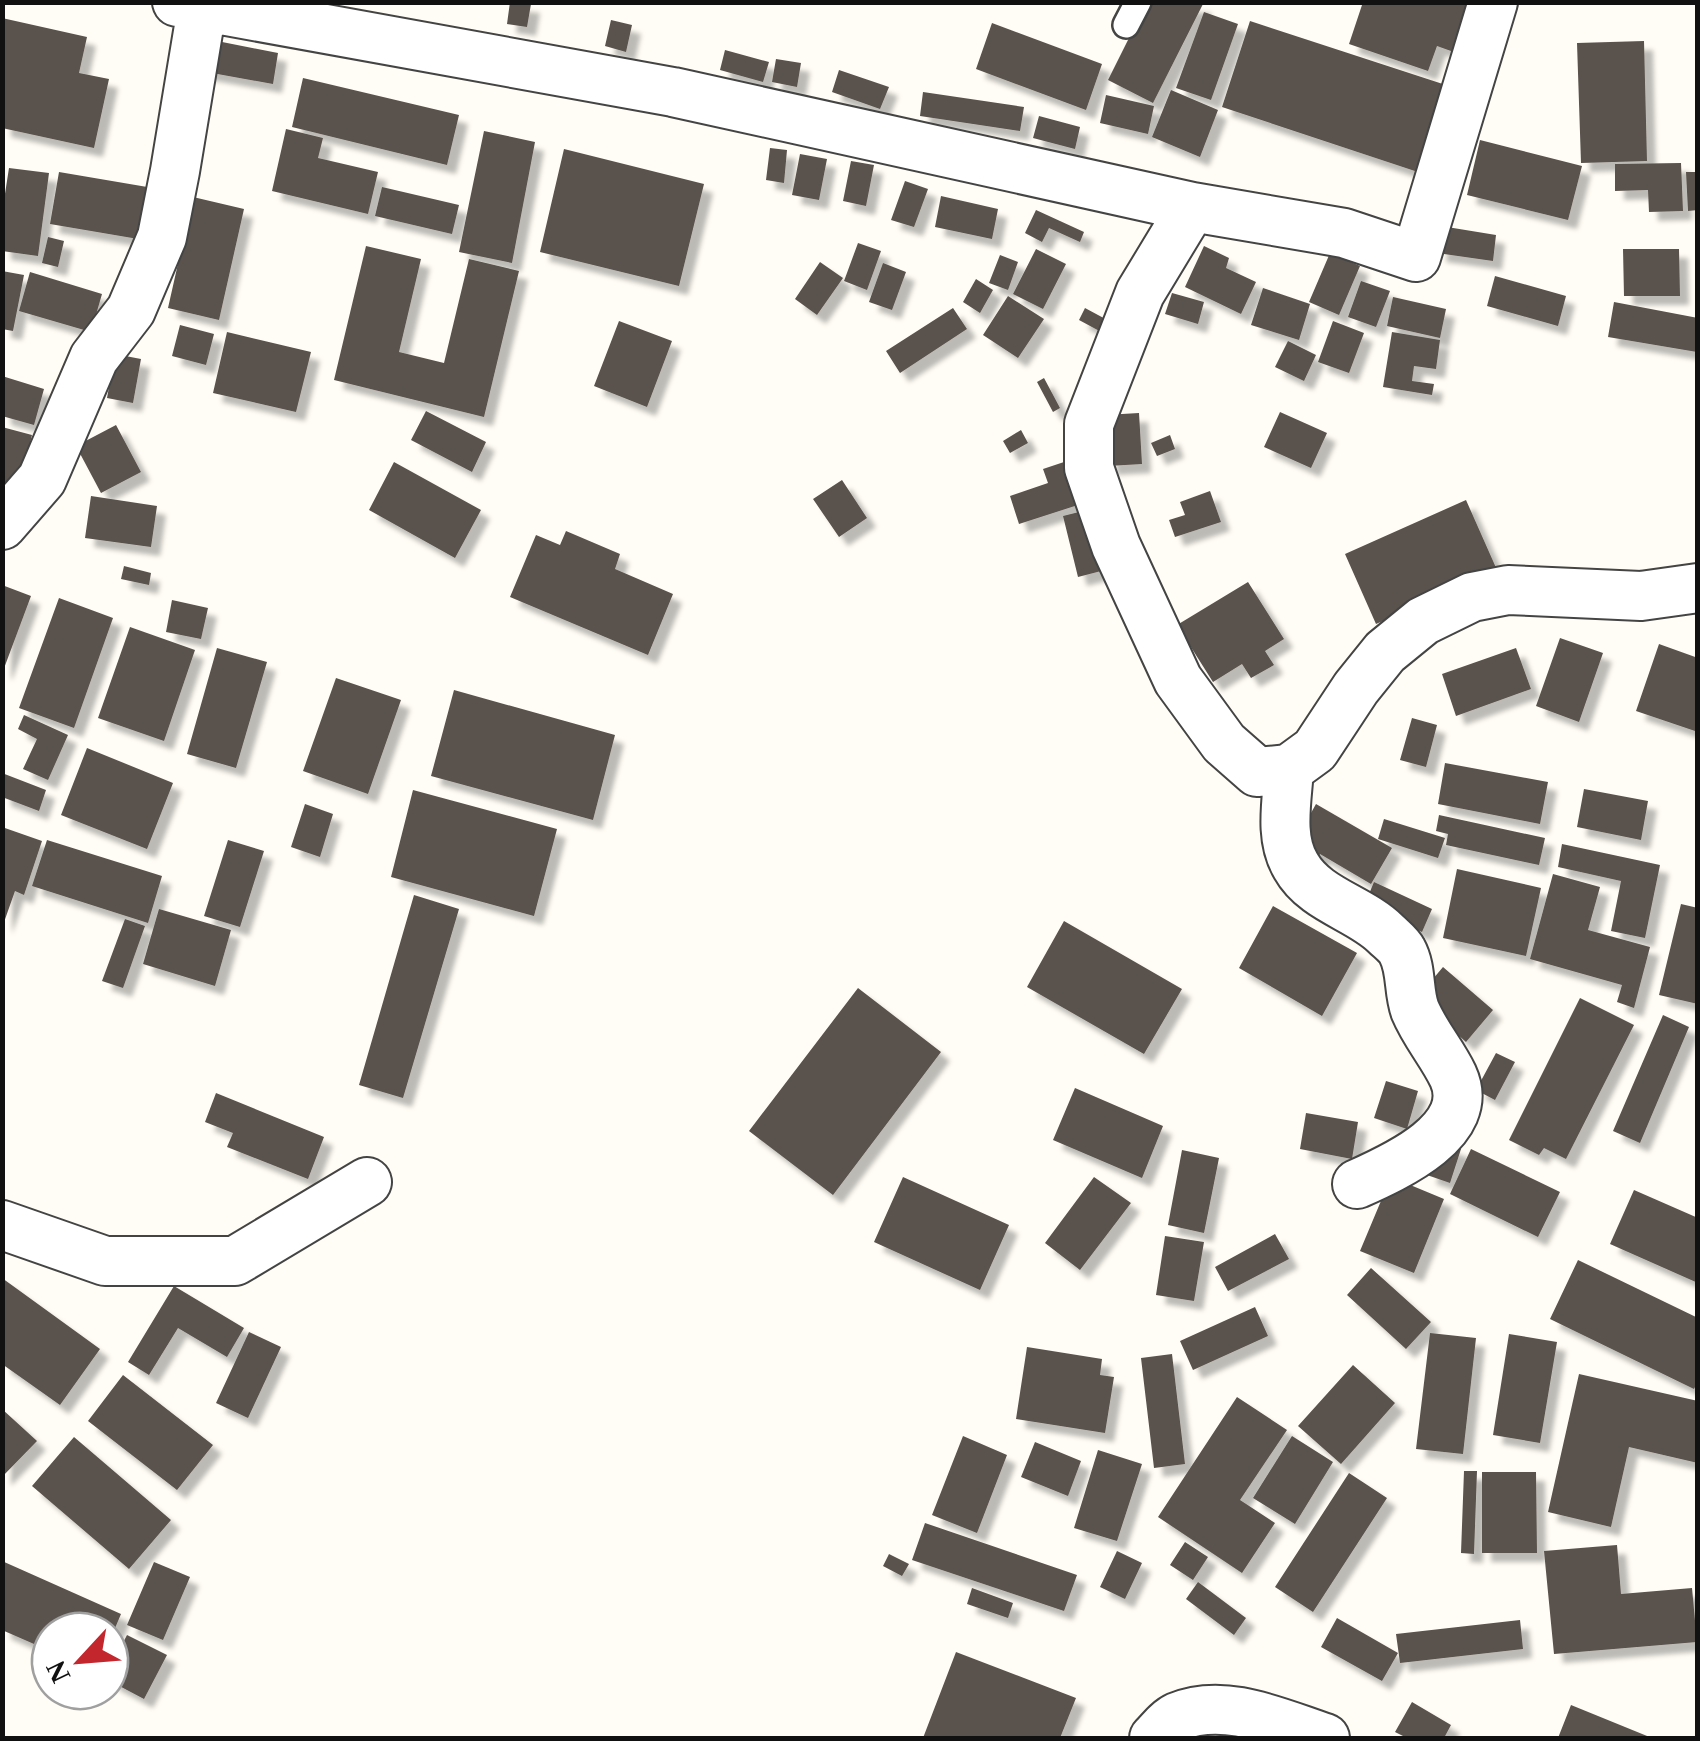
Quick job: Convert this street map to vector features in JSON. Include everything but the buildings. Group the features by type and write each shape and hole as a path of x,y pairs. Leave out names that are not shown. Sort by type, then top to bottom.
{"street":[{"path":"2,525 42,479 94,358 130,310 162,237 175,171 190,5 674,92 1192,206 1344,233 1416,257 1492,2"},
{"path":"1192,206 1140,293 1089,424 1089,468 1116,546 1178,680 1224,743 1256,772 1289,769 1315,750 1385,652 1423,621 1472,597 1508,590 1641,596 1698,588"},
{"path":"1289,769 1286,831 1288,850 1298,871 1330,899 1382,930 1402,950 1417,1014 1455,1080 1457,1108 1438,1136 1404,1162 1357,1184"},
{"path":"2,1225 105,1262 235,1262 367,1182"},
{"path":"1154,1738 1174,1718 1219,1708 1325,1738"}]}
